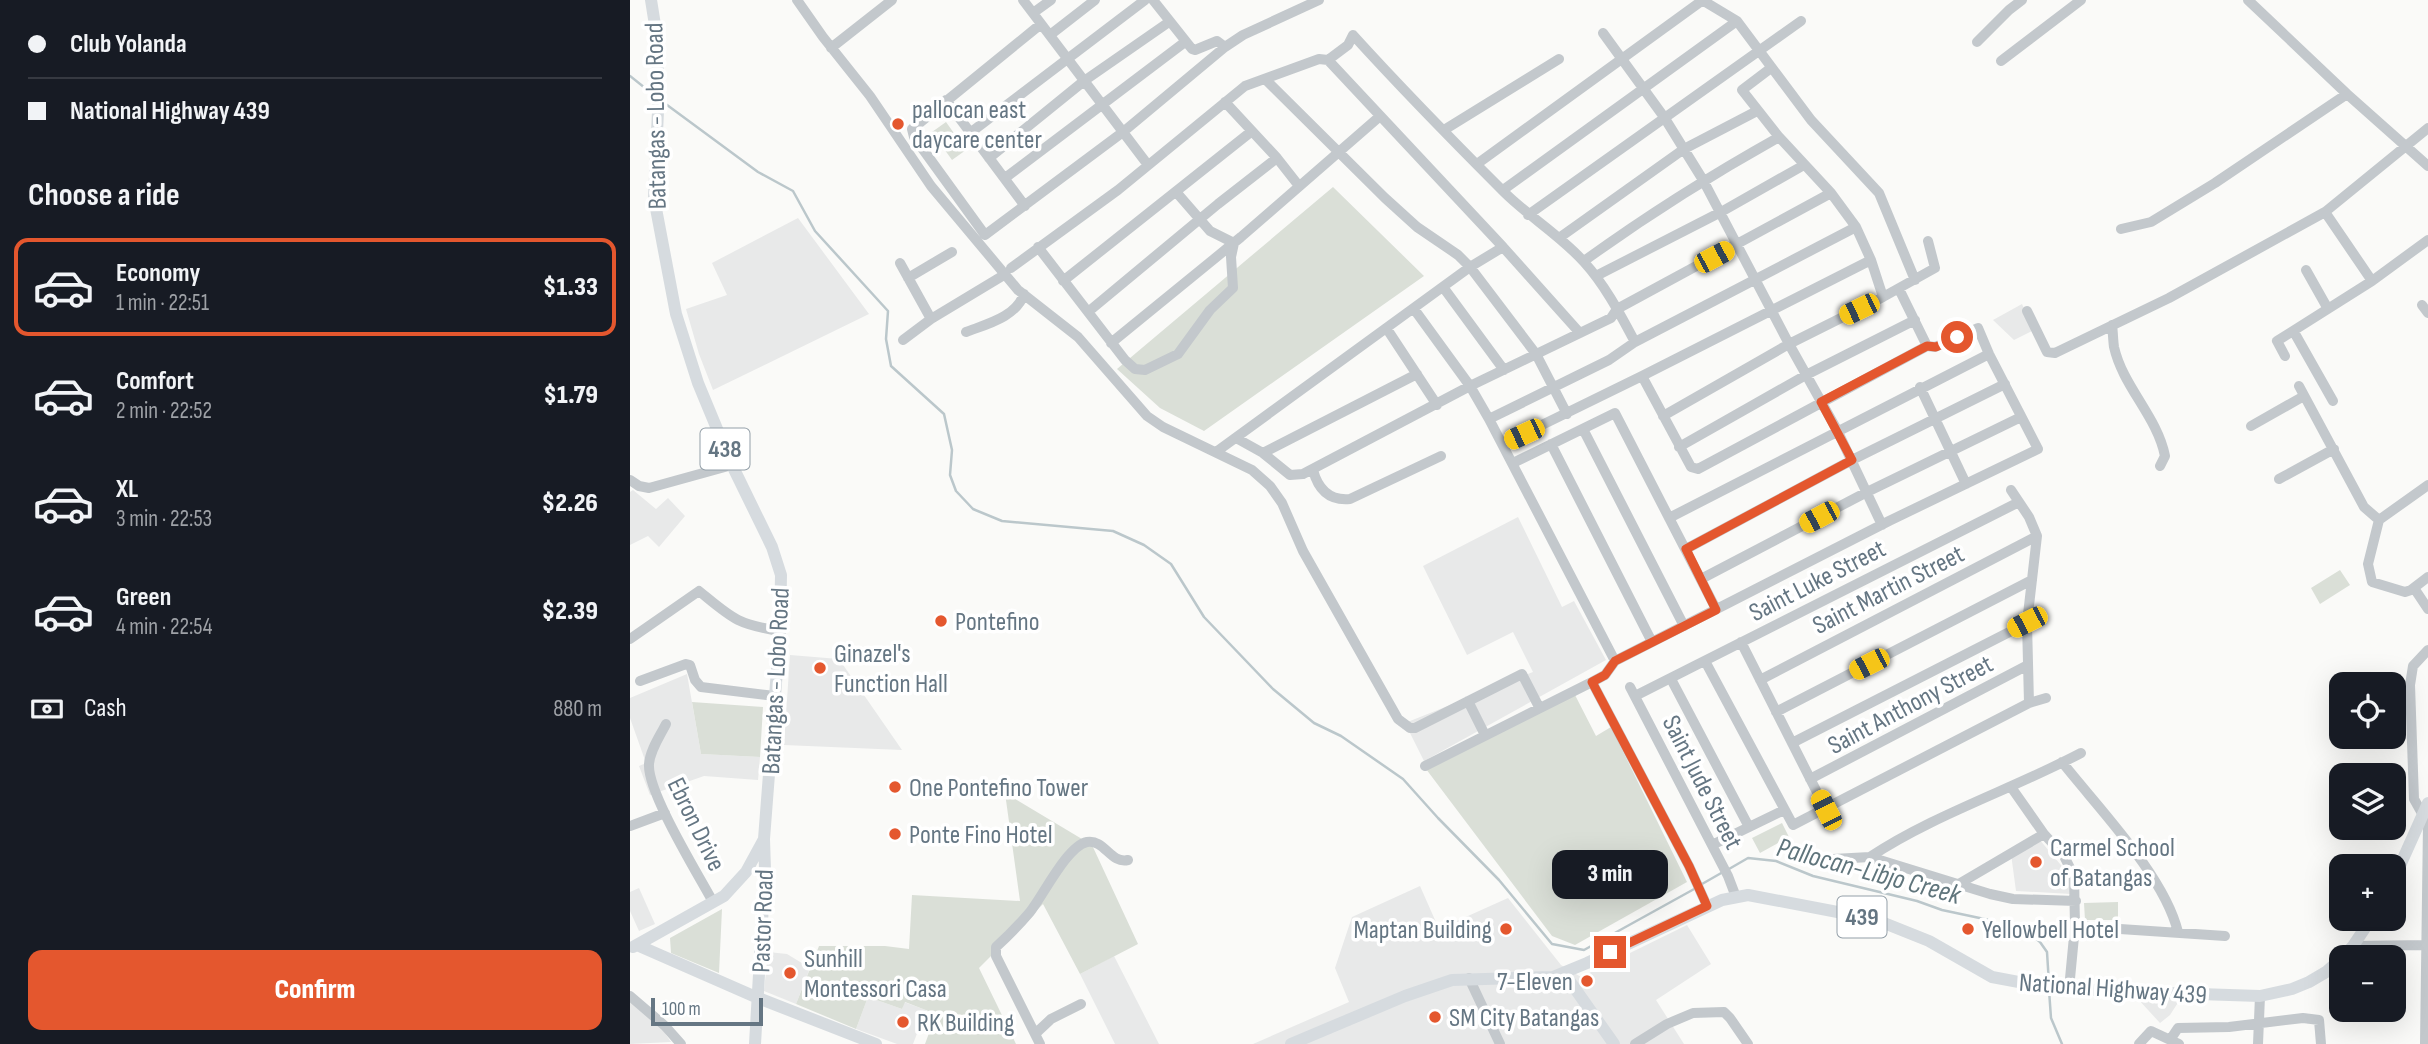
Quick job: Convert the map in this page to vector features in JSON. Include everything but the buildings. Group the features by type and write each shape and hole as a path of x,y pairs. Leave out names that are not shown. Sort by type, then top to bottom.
{"main road":[{"name":"Batangas - Lobo Road","path":"651,0 659,89 654,198 676,314 698,383 779,565 782,588 780,631 764,839"},
{"path":"2406,856 2427,817"},
{"name":"438","path":"633,946 724,896 746,872 764,839"},
{"name":"Pastor Road","path":"755,1044 765,870 764,839"},
{"name":"National Highway 439","path":"1291,1044 1436,984 1469,978 1553,977 1707,906 1748,895 1874,919 1929,941 1992,977 2035,985 2185,995 2260,996 2292,989 2329,969"},
{"path":"633,946 758,998 844,1038 876,1044"},
{"path":"1564,973 1614,1044"}],"street":[{"path":"797,0 870,96 931,186 1008,271 1024,295 1078,337 1147,416 1163,427 1252,470 1270,486 1282,503 1303,551 1398,719 1410,728 1415,728 1522,674 1539,707"},
{"path":"831,48 892,0"},
{"path":"1023,0 1148,165"},
{"path":"1033,13 1051,0"},
{"path":"1050,35 1095,0"},
{"path":"971,133 1145,0"},
{"path":"1153,0 1195,50 1217,41 1225,47"},
{"path":"1041,24 915,126 912,134 985,235 1123,132 1225,47 1243,35 1320,0"},
{"path":"1477,164 1702,0 1737,21 1811,120 1880,193 1915,279"},
{"path":"1977,42 2022,0"},
{"path":"2001,61 2081,0"},
{"path":"2248,0 2428,166"},
{"path":"1503,190 1737,21"},
{"path":"1528,215 1801,21"},
{"path":"989,158 1084,81 1169,22"},
{"path":"1602,33 1664,117 1703,180 1788,344 1837,430 1882,525"},
{"path":"1328,60 1348,45 1353,34 1415,104 1528,215 1584,261 1617,309 1635,342"},
{"path":"1005,178 1185,41"},
{"path":"903,340 931,319 1008,271 1118,190 1245,86 1319,59 1328,60 1579,332"},
{"path":"1444,130 1559,60"},
{"path":"1772,68 1742,90 1779,137 1831,193 1856,227 1871,260 1883,297"},
{"path":"1265,79 1385,198 1417,227 1458,255 1470,267 1536,354 1567,414"},
{"path":"2121,229 2151,222 2215,183 2347,94"},
{"path":"946,100 1025,206"},
{"path":"1225,102 1299,186"},
{"path":"1559,238 1684,149 1757,111"},
{"path":"1111,343 1234,243 1379,117"},
{"path":"2027,311 2050,354 2169,298 2325,212 2407,148 2428,128"},
{"path":"1063,281 1252,131"},
{"path":"1584,261 1637,222 1703,180 1779,137"},
{"path":"1088,312 1277,158"},
{"path":"1596,276 1721,212 1804,165"},
{"path":"1177,193 1198,221 1220,238 1234,243"},
{"path":"1236,438 1263,453 1290,475 1313,470 1470,386 1611,317 1617,309 1831,193"},
{"path":"2325,212 2372,281"},
{"path":"1489,419 1609,360 1635,342 1856,227"},
{"path":"2285,356 2277,341 2372,281 2428,240"},
{"path":"1663,416 1788,344 1936,268 1928,241"},
{"path":"1038,247 1111,343 1135,369 1145,370 1178,354 1210,310 1233,288 1231,257 1234,243"},
{"path":"1216,452 1470,267 1503,247"},
{"path":"908,278 951,252"},
{"path":"1503,444 1871,260"},
{"path":"900,263 931,319"},
{"path":"2306,270 2328,309"},
{"path":"1443,287 1504,370"},
{"path":"1899,289 1927,346"},
{"path":"966,332 1013,311 1024,295"},
{"path":"1414,309 1470,386 1489,419 1615,661"},
{"path":"1679,447 1806,375 1915,320"},
{"path":"2112,325 2114,349 2161,442 2165,457 2160,466"},
{"path":"1387,328 1437,405"},
{"path":"1425,766 1605,675 1615,661 2038,449 1978,328 1936,347 1927,346 1698,470 1690,467 1642,376"},
{"path":"2294,332 2333,401"},
{"path":"1669,518 1920,387 1989,354"},
{"path":"1263,453 1417,374"},
{"path":"1686,549 1852,460 2005,384"},
{"path":"2299,386 2364,507 2379,520"},
{"path":"1920,387 1966,484"},
{"path":"2251,426 2304,396"},
{"path":"1513,463 1615,413 1716,610"},
{"path":"1701,579 1867,492 2021,416"},
{"path":"1583,429 1684,626"},
{"path":"1551,444 1652,642"},
{"path":"2279,479 2334,449"},
{"path":"1313,470 1323,493 1339,500 1350,499 1441,456"},
{"path":"630,480 649,488 733,465"},
{"path":"2428,485 2379,520 2368,564 2372,582 2405,592 2428,577"},
{"path":"2011,490 2029,517 2037,536 2027,622 2029,703"},
{"name":"Saint Luke Street","path":"1633,692 1671,679 2019,502"},
{"name":"Saint Martin Street","path":"1760,680 2037,536"},
{"path":"1776,712 2032,580"},
{"path":"2414,588 2428,609"},
{"path":"631,636 699,591 735,620 752,627 780,631"},
{"path":"1791,743 2027,622"},
{"path":"1741,642 1826,810"},
{"path":"2426,1039 2427,817 2414,799 2410,685 2413,666 2428,650"},
{"path":"1705,661 1793,825 2029,703 2046,698"},
{"path":"640,681 686,664 690,665 695,680 701,687 775,696"},
{"name":"Saint Anthony Street","path":"1810,779 2028,665"},
{"path":"1671,679 1749,827"},
{"path":"1592,682 1691,869 1707,906"},
{"name":"Saint Jude Street","path":"1633,692 1728,876 1736,897"},
{"path":"1468,701 1485,735"},
{"name":"Ebron Drive","path":"666,724 653,749 650,775 665,813 713,902"},
{"path":"1870,857 1905,835 2081,752"},
{"path":"2062,762 2153,878 2169,904 2178,932"},
{"path":"2011,787 2071,867 2074,876 2075,926 2065,988"},
{"path":"1712,845 1784,810"},
{"path":"630,826 665,813"},
{"path":"1957,885 2044,834"},
{"path":"1040,1044 996,956 996,947 1029,913 1065,860 1081,844 1090,841 1099,843 1115,859 1128,860"},
{"path":"1833,859 1870,857 1957,885 2013,899 2076,901"},
{"path":"2075,926 2225,936"},
{"path":"2406,945 2426,945"},
{"path":"1469,978 1500,1044"},
{"path":"630,996 665,1026 681,1044"},
{"path":"2258,1044 2260,996"},
{"path":"1035,1034 1051,1019 1081,1004"},
{"path":"1635,1044 1667,1024 1693,1013 1713,1012 1724,1012 1748,1044"},
{"path":"2139,1044 2151,1031 2174,1042 2178,1028 2229,1027 2303,1018 2319,1020 2321,1044"}],"shaded area":[{"path":"946,122 966,150 952,160 932,132"},
{"path":"1333,187 1424,276 1204,431 1160,408 1117,369"},
{"path":"798,218 869,314 713,390 686,309 727,295 712,263"},
{"path":"2022,304 2034,330 2014,340 1993,320"},
{"path":"633,490 656,509 668,498 685,516 659,547 648,536 630,545 630,492"},
{"path":"1518,517 1562,607 1574,601 1606,660 1424,761 1405,723 1533,672 1513,632 1467,655 1423,566"},
{"path":"2340,570 2350,585 2320,604 2311,588"},
{"path":"790,655 839,659 902,750 784,745"},
{"path":"687,674 701,754 760,757 758,780 704,776 650,795 639,766 646,763 630,718 630,698"},
{"path":"1575,695 1596,736 1611,727 1687,882 1575,945 1552,936 1426,769"},
{"path":"692,702 763,707 760,757 701,754"},
{"path":"1005,793 1092,845 1138,944 1080,974 1043,904 979,968 1016,1044 925,1044 936,1014 905,1002 902,1009 868,997 856,1029 796,1004 819,946 885,946 909,949 912,895 1020,901"},
{"path":"1782,823 1789,837 1760,853 1752,838"},
{"name":"Carmel School of Batangas","path":"2039,839 2071,877 2071,894 2016,891 2011,854"},
{"path":"1420,886 1439,929 1508,898 1561,965 1581,977 1687,925 1711,964 1656,1000 1684,1044 1253,1044 1349,1002 1335,968 1352,917"},
{"path":"639,888 655,924 639,931 630,911 630,892"},
{"path":"2118,902 2118,920 2085,920 2084,903"},
{"path":"722,909 719,973 671,953 670,938"},
{"path":"768,952 787,954 810,968 796,1004 764,991"},
{"path":"1114,956 1159,1044 1115,1044 1080,974"},
{"path":"868,997 902,1009 904,1002 926,1010 913,1044 897,1044 856,1029"},
{"path":"2137,998 2181,998 2170,1015 2160,1023"},
{"path":"630,1001 662,1029 671,1042 630,1044"}],"waterway":[{"name":"Pallocan-Libjo Creek","path":"630,76 655,96"},
{"name":"Pallocan-Libjo Creek","path":"663,102 758,172 793,191 815,231 888,311 886,339 891,366 944,414 952,450 950,475 956,491 973,509 1002,521 1113,531 1144,545 1171,564 1204,617 1273,689 1314,723 1341,736 1403,779 1499,880 1552,944 1584,950 1696,888"},
{"name":"Pallocan-Libjo Creek","path":"1729,869 1748,858 1776,861 1813,876 1917,901 2029,933 2047,952 2049,984"},
{"name":"Pallocan-Libjo Creek","path":"1702,884 1723,872"},
{"name":"Pallocan-Libjo Creek","path":"2049,990 2051,1018 2062,1044"}],"place":[{"name":"pallocan east daycare center","path":"898,124"},
{"name":"Pontefino","path":"941,621"},
{"name":"Ginazel's Function Hall","path":"820,668"},
{"name":"One Pontefino Tower","path":"895,787"},
{"name":"Ponte Fino Hotel","path":"895,834"},
{"name":"Carmel School of Batangas","path":"2036,862"},
{"name":"Maptan Building","path":"1506,929"},
{"name":"Yellowbell Hotel","path":"1968,929"},
{"name":"Sunhill Montessori Casa","path":"790,973"},
{"name":"7-Eleven","path":"1587,981"},
{"name":"SM City Batangas","path":"1435,1017"},
{"name":"RK Building","path":"903,1022"}],"route":[{"path":"1610,952 1707,906 1701,889 1592,682 1605,675 1615,661 1716,610 1686,549 1852,460 1821,402 1927,346 1936,347 1957,337"}]}
